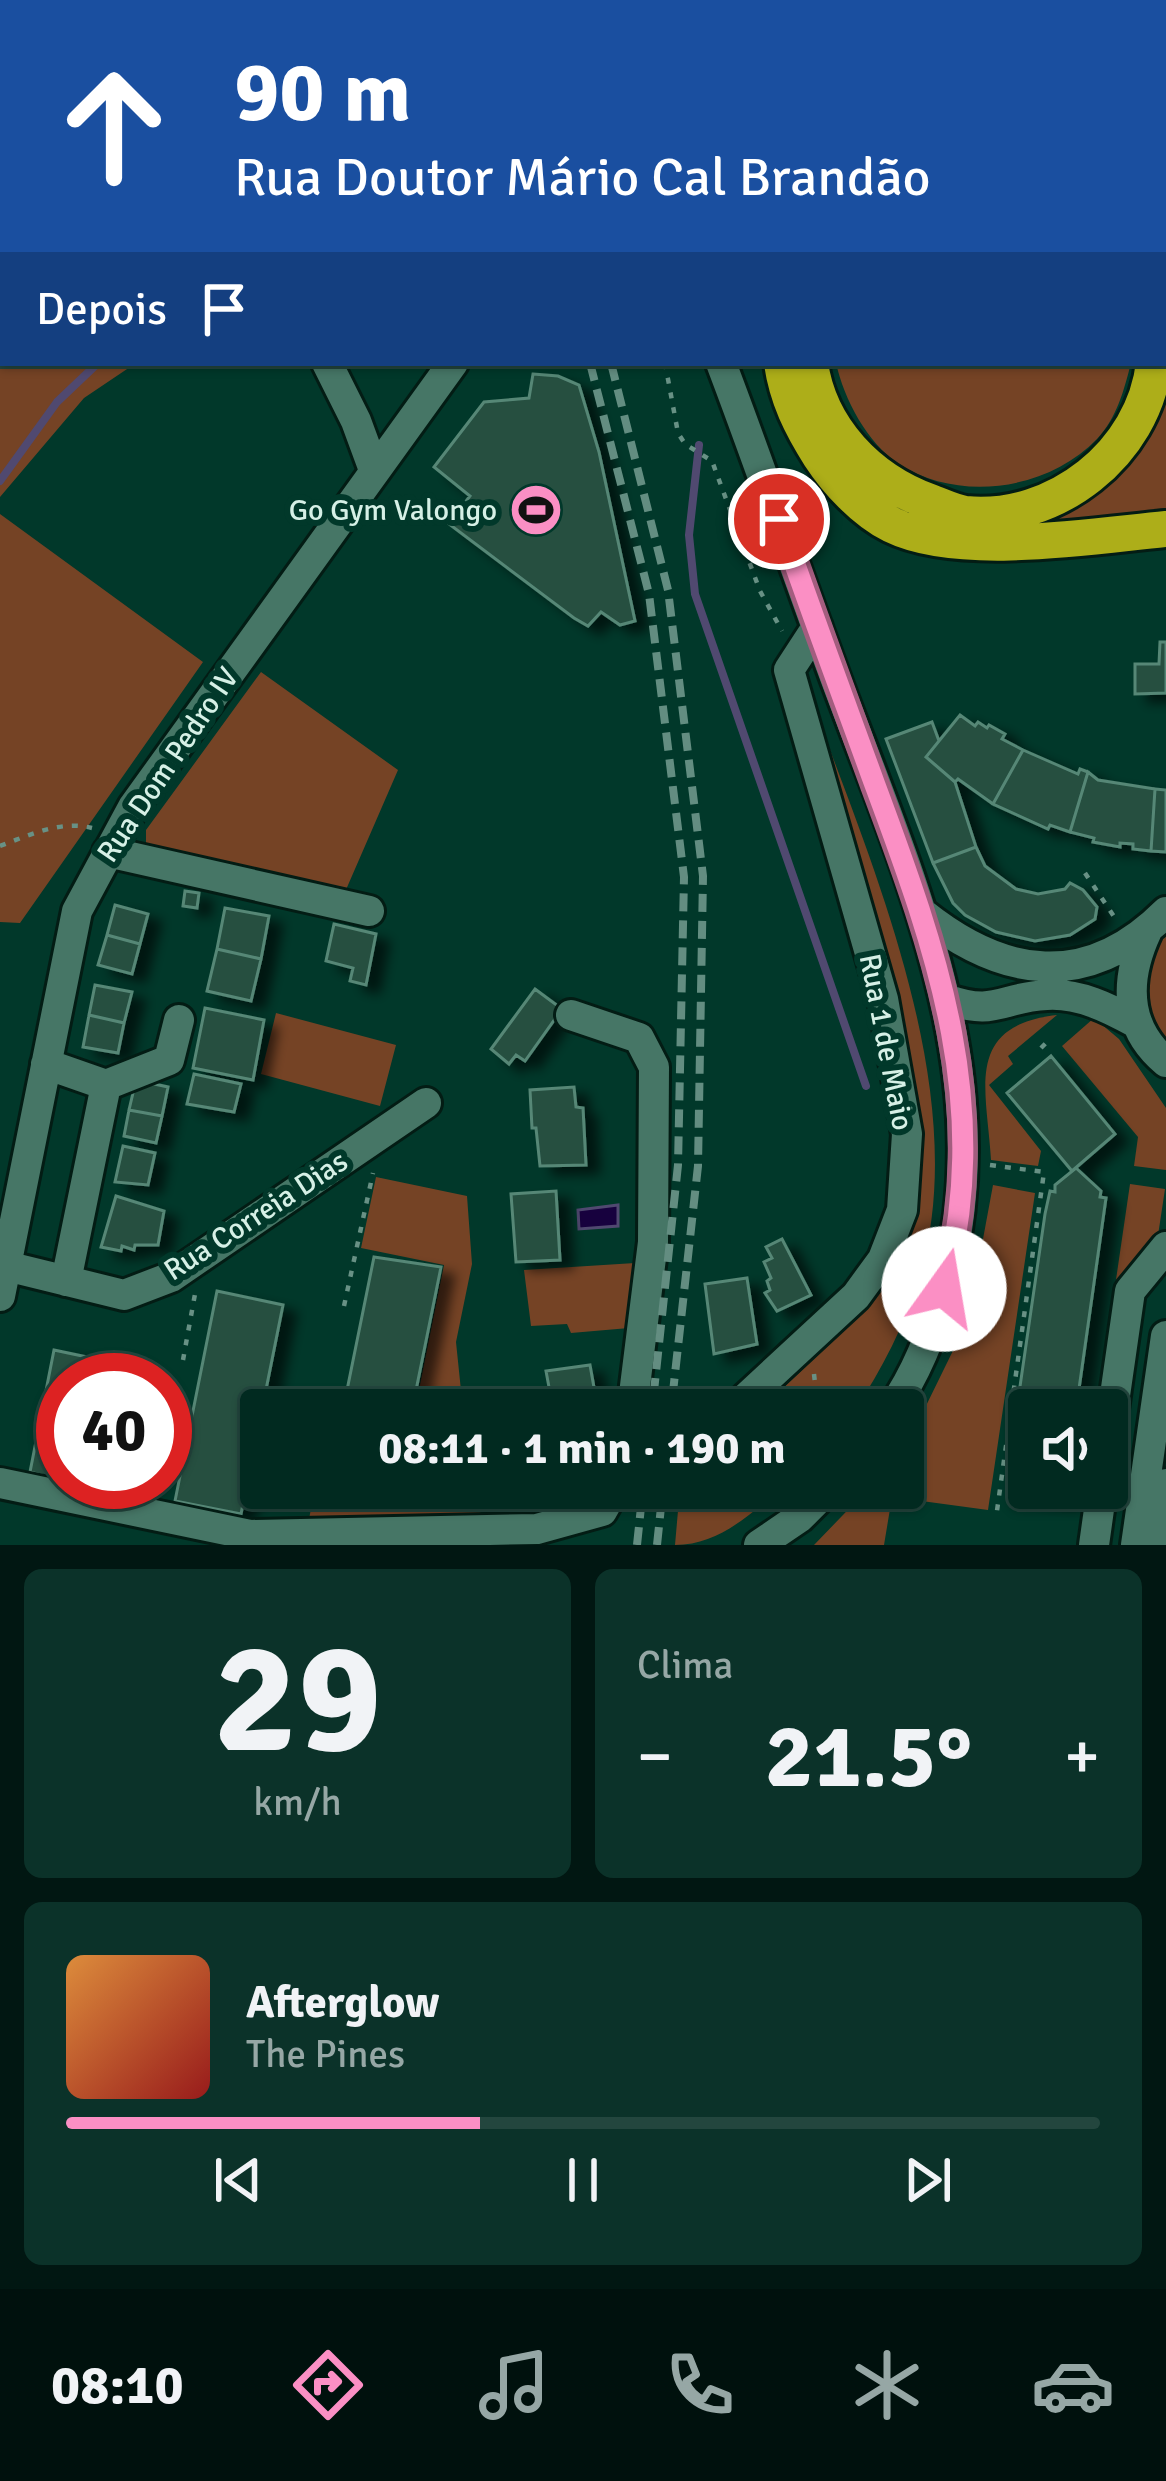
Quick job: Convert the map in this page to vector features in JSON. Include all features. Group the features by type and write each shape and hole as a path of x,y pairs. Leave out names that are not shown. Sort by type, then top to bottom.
{"highway":[{"path":"783,366 796,419 836,481 892,525 956,542 1028,542 1166,529"},
{"path":"811,366 824,413 856,458 909,494 963,514 1023,510 1076,488 1122,445 1151,386 1154,366"}],"street":[{"path":"328,366 374,470"},
{"name":"Rua Dom Pedro IV","path":"3,1281 76,911 112,843 451,366"},
{"path":"722,366 804,628 922,913 958,1055 965,1118 964,1186 953,1256 935,1323 901,1389"},
{"name":"Rua 1 de Maio","path":"756,1389 856,1296 883,1259 902,1210 907,1134 883,999 789,670 804,628"},
{"path":"112,843 369,910"},
{"path":"922,913 952,937 1008,964 1040,967 1081,963 1157,922"},
{"path":"1157,922 1133,961 1129,993 1136,1023 1152,1050 1166,1062"},
{"path":"946,999 987,970 1008,964"},
{"path":"946,999 974,1009 1052,994 1108,1007 1136,1023"},
{"path":"958,1055 981,1019 1002,1005"},
{"path":"571,1015 639,1038 654,1067 653,1242 635,1389"},
{"path":"46,1064 106,1085 169,1060 179,1019"},
{"path":"66,1281 106,1085"},
{"name":"Rua Correia Dias","path":"3,1281 66,1281 124,1295 171,1277 426,1103"},
{"path":"1116,1389 1130,1291 1166,1247"},
{"path":"1136,1545 1166,1336"},
{"path":"0,1483 250,1535 537,1529 603,1509"},
{"path":"1157,1545 1166,1484"},
{"path":"759,1545 808,1509"},
{"path":"1094,1545 1099,1509"}],"path":[{"path":"666,366 678,433 686,444 712,460 760,591 782,631 804,628"},
{"path":"0,846 78,824 112,843"},
{"path":"1085,873 1116,920"},
{"path":"1040,1048 1048,1041"},
{"path":"986,1164 1044,1172 996,1518"},
{"path":"344,1306 373,1173"},
{"path":"184,1353 196,1288"}],"shaded area":[{"path":"0,366 132,366 84,398 0,497"},
{"path":"837,366 1130,366 1110,422 1097,439 1054,470 1002,485 948,484 899,464 858,419"},
{"path":"1166,369 1166,521 1007,531 1040,522"},
{"path":"0,514 203,662 20,923 0,922"},
{"path":"799,667 905,968 934,1128 933,1205 907,1313 868,1389 782,1389 836,1338 886,1275 910,1195"},
{"path":"261,672 398,770 345,892 146,849 146,830"},
{"path":"1166,932 1166,1039 1151,1013 1146,985 1152,958"},
{"path":"276,1013 396,1045 380,1106 261,1074"},
{"path":"1057,1015 1008,1056 1013,1064 989,1085 1041,1151 1038,1166 991,1160 985,1086 994,1047 1006,1032 1027,1021"},
{"path":"1094,1018 1119,1039 1166,1108 1166,1170 1134,1166 1138,1137 1062,1046"},
{"path":"376,1177 467,1196 472,1264 456,1342 461,1389 419,1389 444,1265 361,1248"},
{"path":"1130,1184 1165,1189 1157,1242 1114,1349 1106,1348"},
{"path":"993,1185 1035,1193 988,1510 924,1501 924,1410 968,1320"},
{"path":"618,1205 618,1226 579,1229 578,1210"},
{"path":"635,1263 629,1328 571,1333 567,1324 531,1326 524,1270"},
{"path":"311,1509 480,1509 481,1516 309,1519"},
{"path":"678,1509 756,1509 720,1534 675,1545"},
{"path":"849,1509 890,1509 884,1545 814,1545"}],"building":[{"name":"Go Gym Valongo","path":"533,374 558,376 579,385 599,452 635,621 620,625 601,612 588,626 449,524 470,496 434,467 484,402 529,398"},
{"path":"1160,642 1166,642 1166,693 1135,694 1135,664 1159,664"},
{"path":"960,715 975,726 978,722 989,725 1023,750 993,804 958,779 955,782 926,757"},
{"path":"932,722 939,741 926,757 955,782 976,847 933,863 886,739"},
{"path":"1023,750 1078,774 1080,769 1088,772 1070,832 1050,825 1048,829 993,804"},
{"path":"1088,772 1098,780 1155,789 1151,851 1133,849 1133,844 1120,843 1120,847 1093,842 1094,838 1070,832"},
{"path":"1155,789 1166,790 1166,852 1151,851"},
{"path":"976,847 985,866 1016,889 1038,894 1065,889 1070,883 1083,890 1097,907 1095,919 1070,935 1035,941 996,932 965,915 953,903 933,863"},
{"path":"185,891 199,893 197,908 183,906"},
{"path":"115,905 148,914 140,944 107,935"},
{"path":"225,908 269,916 261,959 217,949"},
{"path":"334,924 376,934 366,985 350,981 353,968 326,961"},
{"path":"107,935 140,944 132,974 98,965"},
{"path":"217,949 261,959 251,1001 207,991"},
{"path":"95,985 132,992 124,1023 89,1015"},
{"path":"535,989 562,1009 525,1061 516,1055 509,1064 491,1049"},
{"path":"205,1008 264,1020 253,1080 193,1068"},
{"path":"89,1015 124,1023 118,1053 83,1047"},
{"path":"1051,1056 1115,1134 1072,1171 1007,1093"},
{"path":"194,1074 241,1084 234,1112 187,1104"},
{"path":"136,1080 168,1087 162,1116 129,1110"},
{"path":"574,1087 576,1107 583,1108 586,1165 540,1166 530,1090"},
{"path":"129,1110 162,1116 156,1143 124,1136"},
{"path":"123,1146 155,1153 148,1185 115,1182"},
{"path":"1076,1168 1106,1198 1079,1389 1020,1389 1045,1214 1055,1185"},
{"path":"556,1191 560,1260 516,1262 511,1194"},
{"path":"116,1196 164,1211 158,1245 135,1245 134,1250 122,1246 121,1251 101,1247"},
{"path":"782,1239 811,1295 777,1311 765,1293 771,1278 764,1262 772,1258 766,1247"},
{"path":"374,1257 441,1267 416,1389 347,1389"},
{"path":"747,1278 757,1344 714,1354 705,1284"},
{"path":"217,1291 283,1305 266,1389 240,1389 241,1514 192,1504 192,1416"},
{"path":"590,1365 594,1389 549,1389 546,1371"},
{"path":"36,1442 36,1474 30,1472"}],"waterway":[{"path":"0,481 57,402 95,366"},
{"path":"699,445 689,535 695,594 866,1086"}],"railway":[{"path":"591,366 649,594 684,877 678,1165 654,1389"},
{"path":"612,366 668,590 703,876 698,1166 673,1389"},
{"path":"637,1545 641,1509"},
{"path":"657,1545 661,1509"}],"place":[{"name":"Go Gym Valongo","path":"536,510"}],"route":[{"path":"779,519 916,894 946,999 965,1118 964,1186 944,1289"}]}
